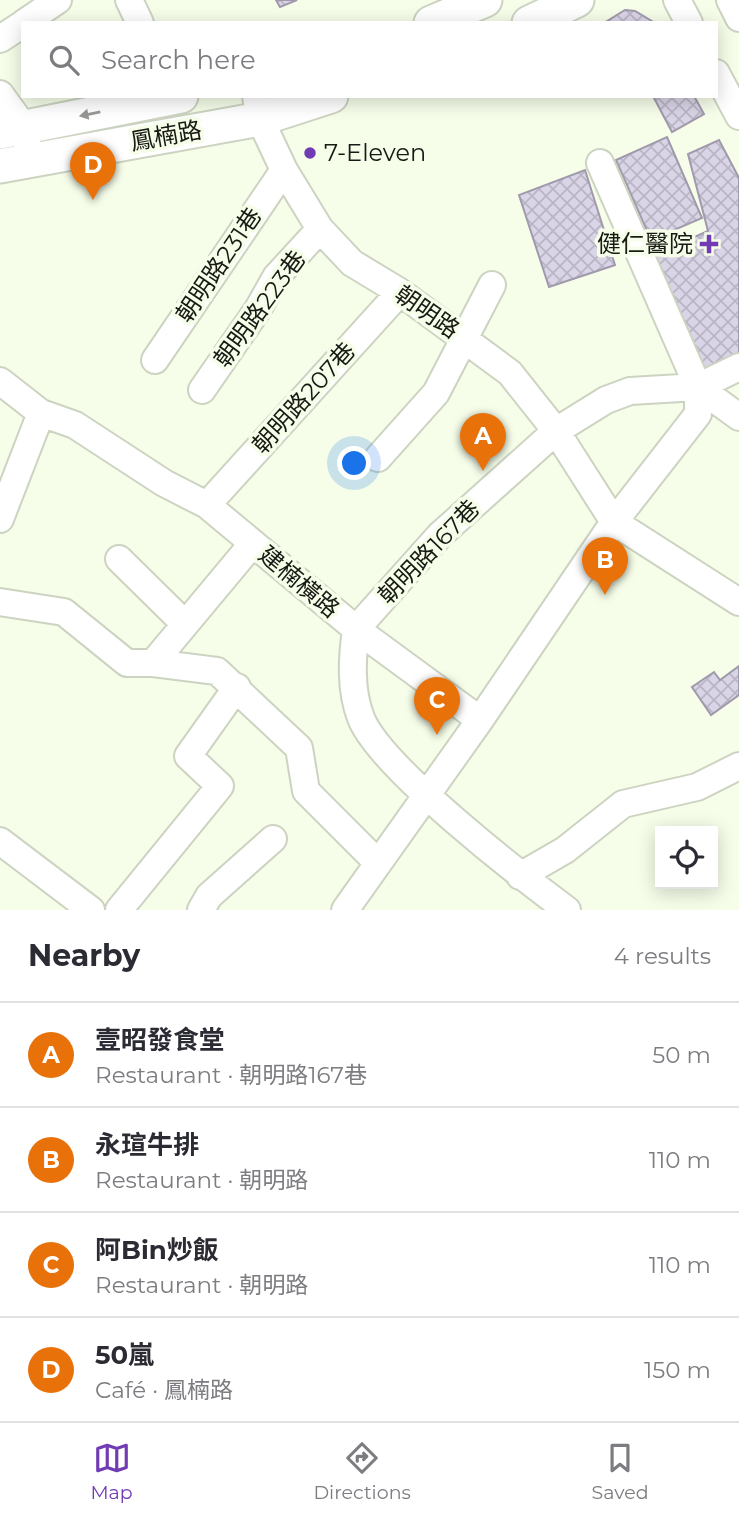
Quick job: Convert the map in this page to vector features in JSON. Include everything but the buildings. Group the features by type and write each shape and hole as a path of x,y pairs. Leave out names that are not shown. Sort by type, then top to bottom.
{"main road":[{"path":"436,21 485,0"},
{"path":"534,21 577,0"},
{"name":"鳳楠路","path":"12,129 169,98"},
{"name":"鳳楠路","path":"15,163 258,108 319,98"}],"street":[{"path":"26,21 58,0"},
{"path":"129,0 139,21"},
{"path":"677,0 688,21"},
{"path":"730,0 739,18"},
{"path":"0,39 21,24"},
{"path":"718,78 739,116"},
{"path":"0,94 12,129 15,163"},
{"name":"朝明路","path":"258,108 284,170 320,229 352,264 400,292 510,373 556,431 614,522 739,602"},
{"path":"345,910 480,720 614,522 698,414 698,387 600,163"},
{"name":"朝明路231巷","path":"155,360 284,170"},
{"name":"朝明路223巷","path":"202,390 258,309 276,277 320,229"},
{"path":"378,458 436,393 467,339 492,285"},
{"name":"朝明路207巷","path":"208,505 400,292"},
{"path":"698,387 739,367"},
{"name":"建楠橫路","path":"0,381 41,413 75,425 164,483 208,505 356,629 351,667 361,718 375,742 428,794 520,876 567,910"},
{"path":"698,387 739,417"},
{"name":"朝明路167巷","path":"356,629 440,535 556,431 606,400 630,391 698,387"},
{"path":"0,519 41,413"},
{"path":"153,663 253,544"},
{"path":"119,559 184,623"},
{"path":"0,602 64,612 127,663 153,663 217,671 299,748 306,791 378,863"},
{"path":"356,629 480,720"},
{"path":"119,910 220,786 188,756 237,687"},
{"path":"520,876 565,850 623,804 697,786 739,766"},
{"path":"201,910 209,896 273,839"},
{"path":"0,841 91,910"}],"place":[{"name":"7-Eleven","path":"310,153"},
{"name":"50嵐","path":"93,200"},
{"name":"健仁醫院","path":"709,244"},
{"name":"壹昭發食堂","path":"483,471"},
{"name":"永瑄牛排","path":"605,595"},
{"name":"阿Bin炒飯","path":"437,735"}]}
